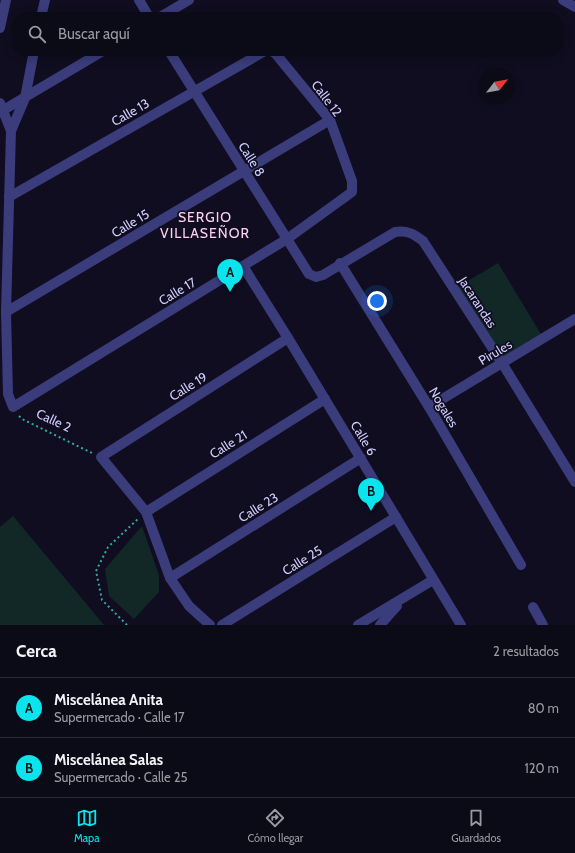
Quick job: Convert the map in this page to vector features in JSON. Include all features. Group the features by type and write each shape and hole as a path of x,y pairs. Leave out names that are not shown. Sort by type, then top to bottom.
{"street":[{"path":"0,28 6,0"},
{"path":"42,12 45,0"},
{"path":"139,0 146,12"},
{"path":"169,12 190,0"},
{"path":"562,0 575,7"},
{"path":"13,407 8,394 6,312 11,131 25,98 33,56"},
{"path":"11,131 1,108 25,98 95,56"},
{"name":"Calle 8","path":"172,56 309,274 316,277"},
{"name":"Calle 13","path":"9,197 256,56"},
{"name":"Calle 12","path":"277,56 330,120 352,181 352,192"},
{"name":"Calle 15","path":"6,312 330,120"},
{"name":"Calle 17","path":"13,407 287,239 352,192"},
{"name":"Jacarandas","path":"316,277 323,275 340,263 395,232 403,231 414,234 423,241 502,363 575,482"},
{"name":"Nogales","path":"340,263 429,407 521,566"},
{"name":"Calle 6","path":"243,266 325,398 461,625"},
{"name":"Pirules","path":"429,407 575,319"},
{"name":"Calle 19","path":"101,457 288,338"},
{"name":"Calle 21","path":"146,512 325,398"},
{"path":"101,457 146,512 170,578 189,606 210,625"},
{"name":"Calle 23","path":"170,578 361,458"},
{"name":"Calle 25","path":"222,625 396,517"},
{"path":"358,625 433,580"},
{"path":"380,625 404,598"},
{"path":"533,607 543,625"}],"path":[{"name":"Calle 2","path":"13,407 22,419 101,457"},
{"path":"127,625 102,600 96,572 108,548 146,512"}],"green space":[{"path":"498,263 544,339 503,364 456,288"},
{"path":"13,516 104,625 0,625 0,527"},
{"path":"142,526 159,575 159,592 134,619 109,596 105,569"}],"place":[{"name":"Miscelánea Anita","path":"230,292"},
{"name":"Miscelánea Salas","path":"371,511"}],"district":[{"name":"SERGIO VILLASEÑOR","path":"205,226"}]}
